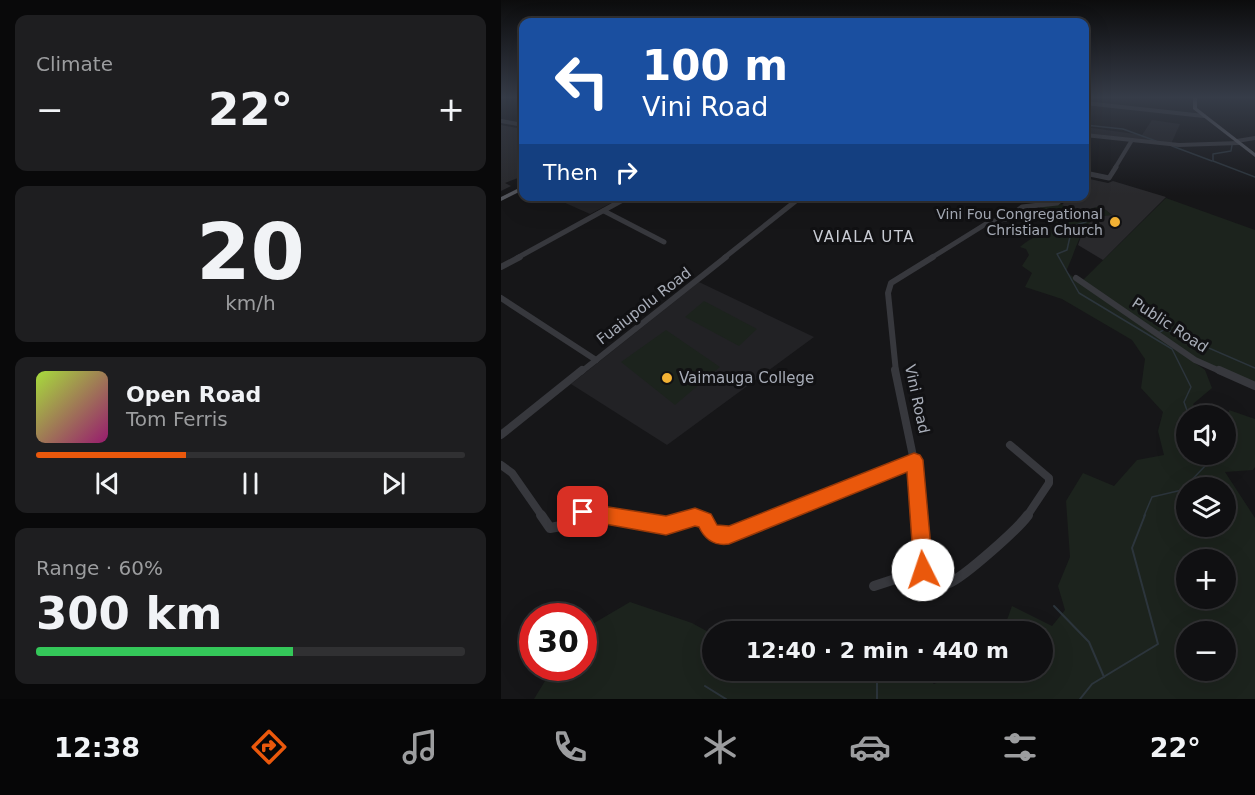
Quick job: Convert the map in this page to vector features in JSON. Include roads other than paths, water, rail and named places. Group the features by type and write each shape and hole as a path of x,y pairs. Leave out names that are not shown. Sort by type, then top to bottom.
{"main road":[{"path":"1222,130 1255,155"},
{"path":"501,199 519,190"}],"street":[{"path":"1089,136 1167,145 1238,142 1255,138"},
{"path":"1089,174 1109,178 1132,141"},
{"path":"1167,145 1173,151"},
{"path":"501,267 621,201"},
{"name":"Fuaiupolu Road","path":"501,435 796,201"},
{"name":"Vini Road","path":"914,460 895,368 888,293 891,283 989,222 1006,219 1022,207 1059,201"},
{"path":"604,211 665,242"},
{"name":"Public Road","path":"1076,278 1195,360 1255,386"},
{"path":"501,298 596,360"},
{"path":"501,465 512,473 550,528 559,527 583,512 590,512 666,526 695,517 705,520 710,531 721,536 740,531 914,460 924,574 937,583 948,584 966,572 1024,520 1049,483 1049,478 1010,445"},
{"path":"874,586 923,570"}],"waterway":[{"path":"1125,130 1156,141"},
{"path":"1232,145 1231,151 1213,154 1213,161 1255,177"},
{"path":"1172,146 1212,161"},
{"path":"1055,211 1071,232 1067,250 1057,254 1079,293 1172,349 1191,387 1184,402 1185,405"},
{"path":"1071,231 1076,225 1086,222 1087,217 1101,211"},
{"path":"1160,332 1165,329 1255,368"},
{"path":"1144,516 1152,497 1182,490 1206,465"},
{"path":"1104,677 1158,644 1132,548 1145,515"},
{"path":"1054,606 1089,642 1104,677"},
{"path":"1080,699 1092,684 1104,677"},
{"path":"877,681 877,699"},
{"path":"705,686 726,699"}],"place":[{"name":"Vini Fou Congregational Christian Church","path":"1115,222"},
{"name":"Vaimauga College","path":"667,378"}],"district":[{"name":"VAIALA UTA","path":"864,237"}]}
